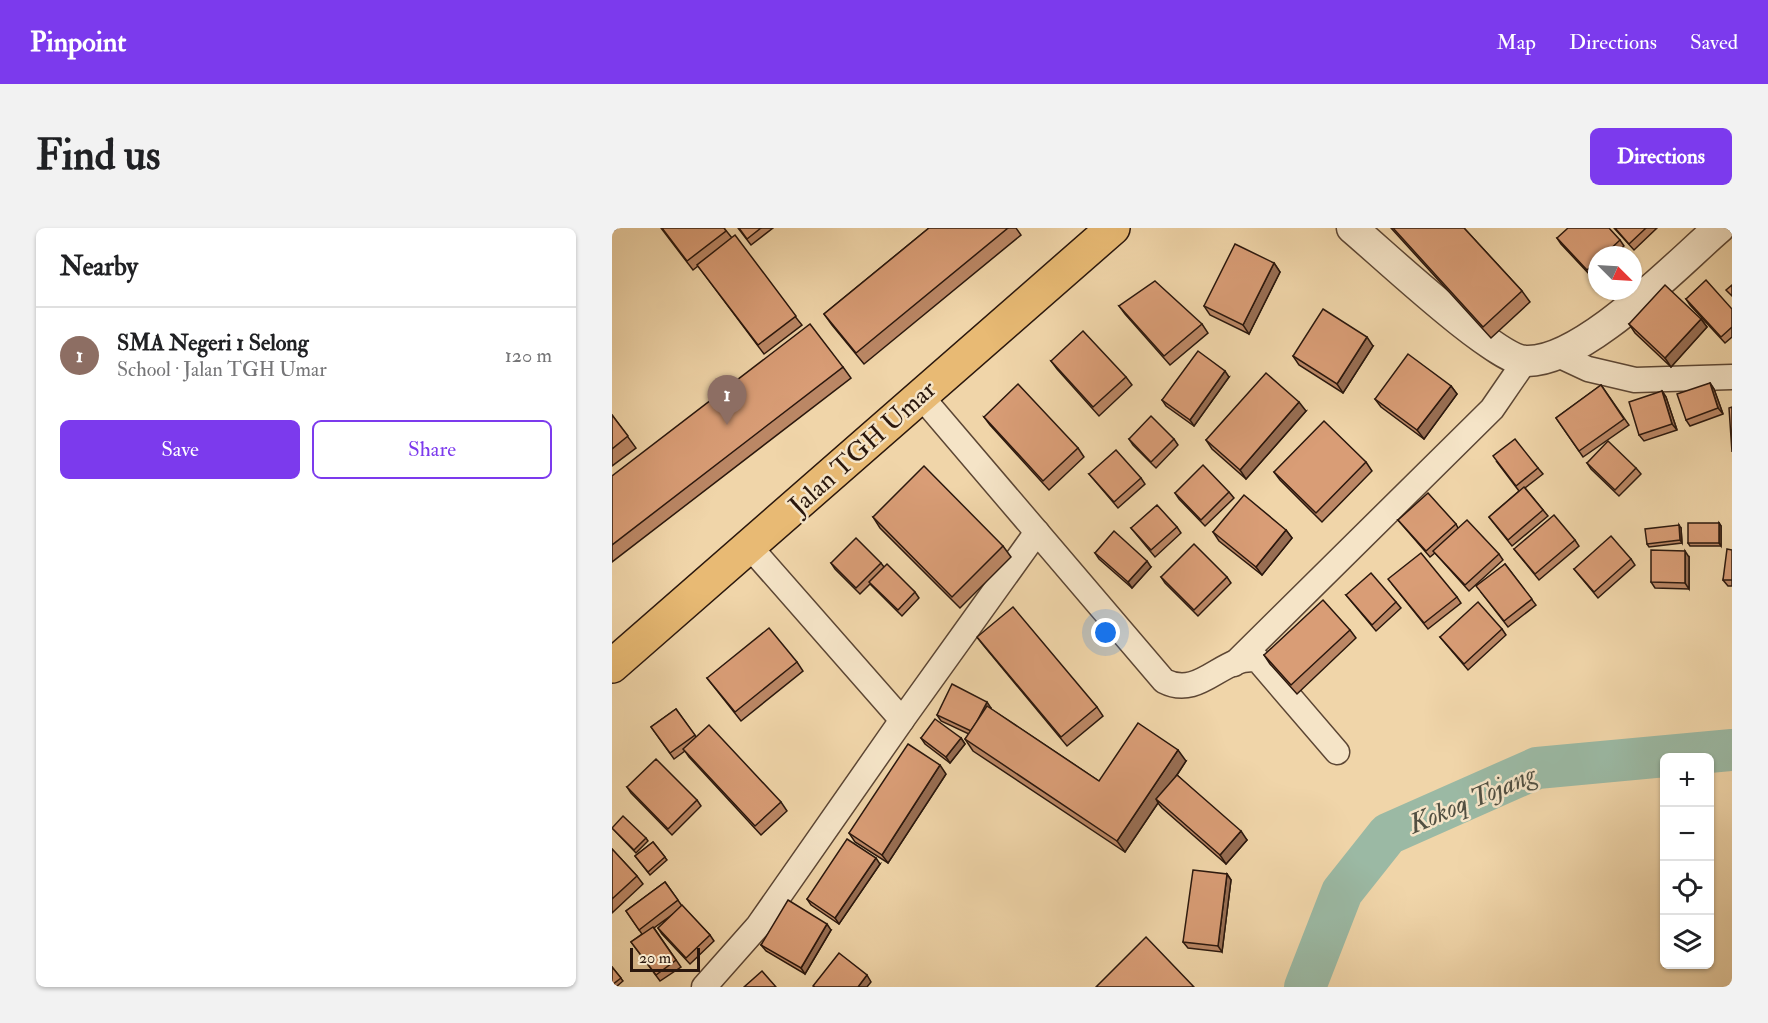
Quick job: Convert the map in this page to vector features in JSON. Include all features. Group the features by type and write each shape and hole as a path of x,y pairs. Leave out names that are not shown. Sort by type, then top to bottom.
{"main road":[{"name":"Jalan TGH Umar","path":"612,666 750,547 920,394 1113,228"}],"street":[{"path":"1352,228 1495,349 1525,361 1558,355 1591,337 1719,228"},
{"path":"1558,355 1588,369 1635,380 1732,377"},
{"path":"1234,664 1492,409 1525,361"},
{"path":"920,394 1164,681 1178,688 1188,686 1234,664 1251,659 1263,664 1337,752"},
{"path":"704,987 758,926 1037,532"},
{"path":"750,547 902,720"}],"building":[{"path":"662,228 724,228 726,231 687,261"},
{"path":"739,228 761,228 747,239"},
{"path":"929,228 1008,228 856,353 824,314"},
{"path":"1393,228 1464,228 1522,291 1483,327"},
{"path":"1568,228 1609,228 1620,240 1614,246 1588,246 1587,270 1557,238"},
{"path":"1615,228 1646,228 1629,244"},
{"path":"735,235 796,316 758,345 697,265"},
{"path":"1235,244 1274,263 1243,325 1204,306"},
{"path":"1706,280 1732,309 1732,327 1721,337 1686,299"},
{"path":"1155,281 1202,324 1164,356 1119,306"},
{"path":"1665,285 1701,319 1665,358 1629,324"},
{"path":"1732,285 1732,296 1726,290"},
{"path":"1323,309 1367,337 1337,384 1293,356"},
{"path":"810,324 843,367 612,545 612,476"},
{"path":"1083,331 1126,377 1093,407 1051,361"},
{"path":"1198,351 1225,371 1190,420 1162,400"},
{"path":"1408,354 1451,386 1417,430 1375,399"},
{"path":"1266,373 1299,402 1240,470 1206,440"},
{"path":"1710,383 1718,408 1686,420 1677,394"},
{"path":"1018,384 1078,448 1043,481 984,417"},
{"path":"1601,385 1624,419 1579,451 1556,418"},
{"path":"1662,391 1672,424 1639,435 1629,402"},
{"path":"1732,407 1732,452 1729,408"},
{"path":"612,415 628,436 612,449"},
{"path":"1151,416 1174,439 1151,462 1129,439"},
{"path":"1324,421 1366,462 1316,513 1274,472"},
{"path":"1515,439 1538,468 1516,486 1493,456"},
{"path":"1608,441 1636,468 1615,490 1587,463"},
{"path":"1116,450 1141,478 1114,502 1089,474"},
{"path":"1203,465 1229,492 1201,520 1175,493"},
{"path":"924,466 1003,546 952,597 873,517"},
{"path":"1524,487 1543,510 1508,540 1489,517"},
{"path":"1428,493 1456,524 1426,551 1398,520"},
{"path":"1244,495 1286,530 1256,567 1213,532"},
{"path":"1157,505 1177,527 1151,550 1131,528"},
{"path":"1554,515 1575,540 1535,574 1514,549"},
{"path":"1467,520 1499,554 1465,585 1433,551"},
{"path":"1688,523 1719,523 1719,543 1688,543"},
{"path":"1679,525 1680,540 1647,544 1645,529"},
{"path":"1114,531 1147,561 1128,582 1095,553"},
{"path":"1611,536 1631,559 1594,592 1574,569"},
{"path":"856,538 881,563 856,588 831,563"},
{"path":"1194,544 1227,577 1194,610 1161,577"},
{"path":"1727,549 1732,550 1732,580 1723,580"},
{"path":"1651,550 1685,551 1685,583 1651,582"},
{"path":"1421,553 1457,597 1424,623 1388,579"},
{"path":"887,564 915,592 898,610 869,582"},
{"path":"1505,564 1532,599 1504,621 1476,586"},
{"path":"1371,573 1396,602 1372,625 1346,595"},
{"path":"1323,600 1350,630 1291,685 1264,655"},
{"path":"1478,602 1502,629 1464,664 1440,637"},
{"path":"1013,607 1097,707 1061,737 977,637"},
{"path":"769,628 797,662 735,712 707,678"},
{"path":"952,684 987,702 971,731 937,715"},
{"path":"987,706 1099,781 1138,723 1178,750 1117,841 965,739"},
{"path":"676,709 695,735 670,753 651,727"},
{"path":"935,719 961,738 946,757 921,738"},
{"path":"709,725 781,802 755,826 683,749"},
{"path":"908,744 940,765 882,855 849,833"},
{"path":"656,759 697,800 668,829 627,787"},
{"path":"1177,775 1241,831 1220,855 1156,799"},
{"path":"623,816 646,838 634,850 612,828"},
{"path":"847,839 876,858 835,918 807,899"},
{"path":"653,842 665,857 648,872 635,856"},
{"path":"612,849 637,876 612,899"},
{"path":"1193,870 1227,874 1218,946 1183,942"},
{"path":"665,882 678,900 639,930 626,911"},
{"path":"788,900 827,924 801,968 761,945"},
{"path":"682,905 710,935 686,958 658,928"},
{"path":"653,927 676,960 656,975 631,942"},
{"path":"1146,937 1194,987 1096,987"},
{"path":"839,953 867,975 858,987 813,986"},
{"path":"612,967 621,978 612,985"},
{"path":"762,971 776,987 744,987"}],"waterway":[{"name":"Kokoq Tojang","path":"1305,987 1342,892 1388,834 1537,768 1732,750"}],"place":[{"name":"SMA Negeri 1 Selong","path":"727,425"}]}
